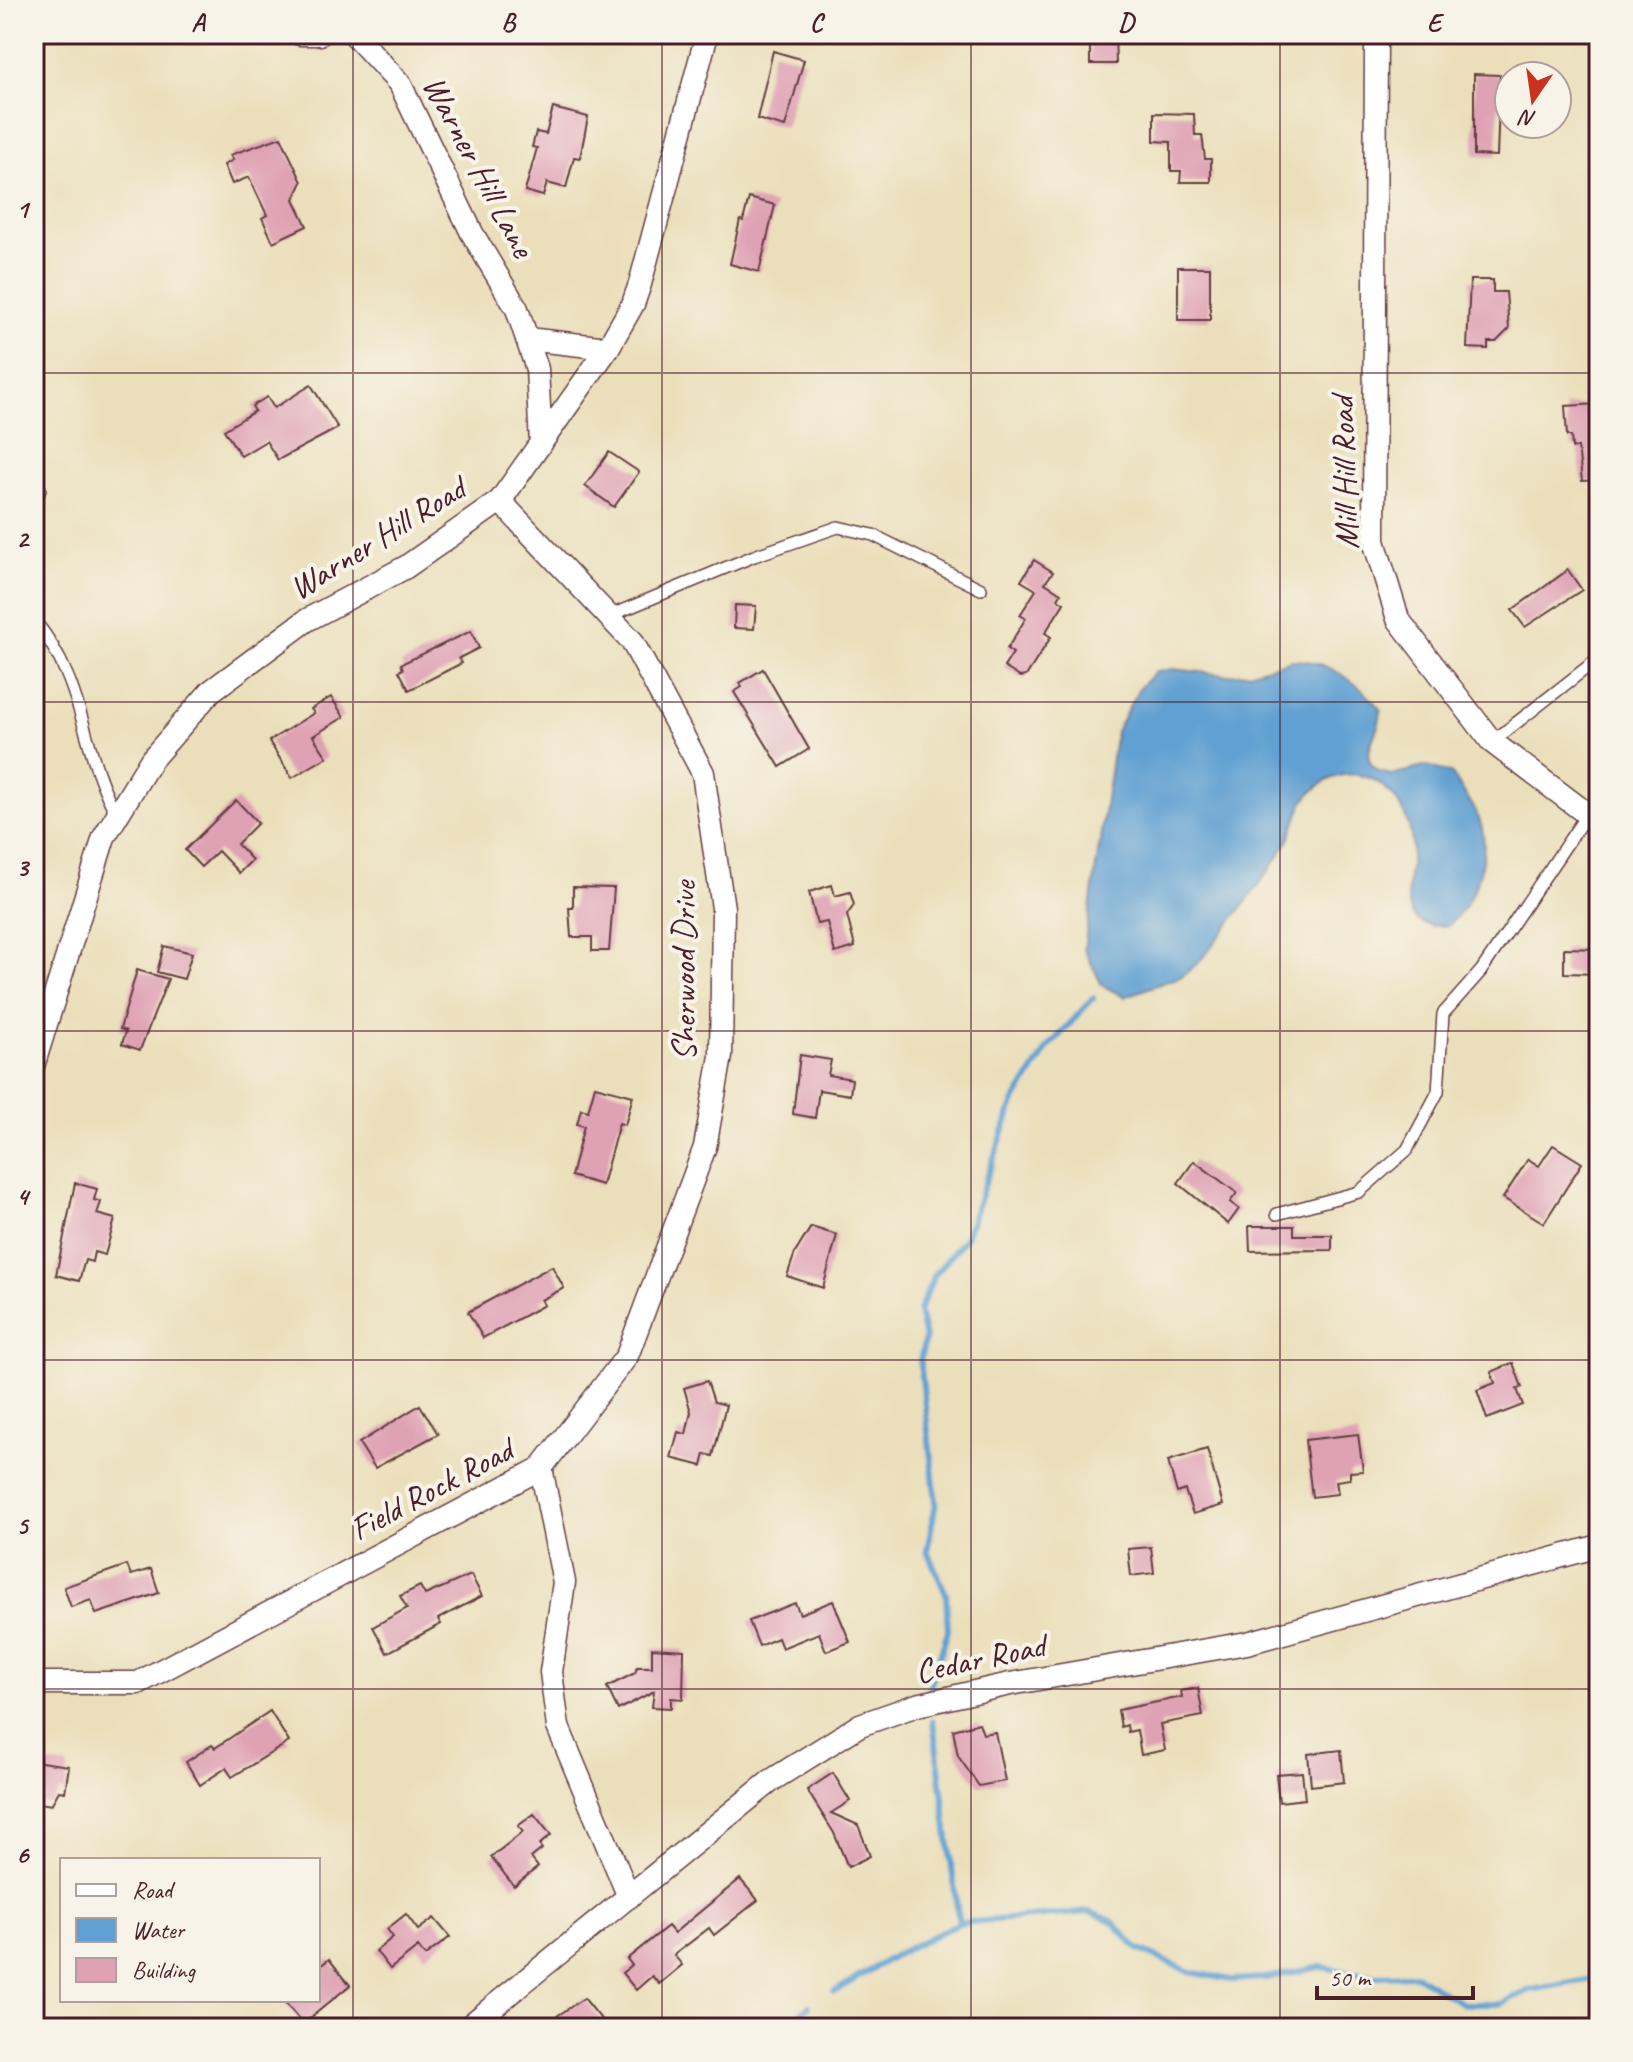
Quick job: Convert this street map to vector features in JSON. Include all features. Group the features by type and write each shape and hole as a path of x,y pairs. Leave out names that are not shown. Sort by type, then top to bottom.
{"street":[{"path":"300,34 320,34"},
{"name":"Warner Hill Lane","path":"354,34 400,84 472,233 517,309 537,369 541,444"},
{"name":"Warner Hill Road","path":"34,1063 104,837 151,760 211,691 307,620 406,567 500,501 608,348 640,284 707,34"},
{"name":"Mill Hill Road","path":"1376,34 1374,541 1398,619 1492,742 1593,819"},
{"path":"527,339 608,348"},
{"name":"Sherwood Drive","path":"500,501 632,641 703,773 723,908 721,1056 705,1147 627,1356 541,1468"},
{"name":"Field Rock Road","path":"34,1683 138,1683 541,1468 564,1582 551,1672 558,1727 629,1897"},
{"name":"Cedar Road","path":"467,2028 772,1780 832,1740 886,1714 1010,1684 1247,1643 1599,1546"}],"lane":[{"path":"34,510 40,489"},
{"path":"609,616 754,556 838,527 873,535 981,589"},
{"path":"34,620 50,639 77,693 104,792 117,815"},
{"path":"1492,742 1599,658"},
{"path":"1277,1214 1359,1192 1407,1150 1438,1092 1443,1014 1481,971 1593,819"}],"water":[{"path":"1292,660 1317,663 1341,674 1380,709 1369,755 1371,763 1378,770 1391,775 1428,766 1452,774 1473,807 1482,829 1481,868 1472,894 1449,925 1430,925 1418,920 1411,911 1408,899 1411,835 1399,805 1385,788 1367,777 1352,774 1338,776 1324,782 1307,798 1290,838 1276,860 1199,962 1182,976 1124,997 1102,985 1084,949 1116,731 1139,688 1155,672 1173,669 1226,675 1248,673"}],"building":[{"path":"1090,34 1115,34 1116,64 1090,64"},
{"path":"773,51 804,60 785,127 757,119"},
{"path":"1474,74 1493,75 1493,140 1498,140 1497,156 1474,155"},
{"path":"553,108 588,117 580,158 574,157 566,188 547,183 543,196 525,191 537,148 532,147 536,132 546,134"},
{"path":"1154,113 1194,114 1195,135 1202,135 1205,159 1211,159 1211,182 1180,182 1181,171 1171,171 1171,142 1154,141"},
{"path":"281,137 302,182 294,199 307,226 273,242 262,218 267,215 249,177 232,184 224,165 233,160 230,155"},
{"path":"749,198 775,205 759,272 730,264 740,220 743,221"},
{"path":"1178,267 1210,267 1210,320 1178,320"},
{"path":"1470,280 1493,280 1493,292 1506,292 1509,329 1496,342 1488,342 1488,349 1467,348"},
{"path":"311,385 338,428 278,460 266,441 241,456 224,430 255,411 252,406 267,397 274,408"},
{"path":"1598,404 1599,480 1582,481 1578,447 1572,448 1571,436 1567,436 1565,406"},
{"path":"609,452 639,472 614,507 585,486"},
{"path":"1034,560 1053,572 1045,583 1061,593 1058,599 1064,603 1045,633 1051,637 1026,676 1020,677 1004,667 1013,653 1007,649 1026,618 1020,615 1036,590 1021,581"},
{"path":"1568,570 1582,590 1525,627 1512,610"},
{"path":"735,605 756,606 754,629 734,628"},
{"path":"471,631 479,648 459,658 462,663 409,690 399,671 403,669 401,664"},
{"path":"763,669 809,749 780,767 734,692 742,687 740,683"},
{"path":"331,697 344,717 313,736 327,757 292,778 269,741 314,713 311,709"},
{"path":"236,800 258,823 237,844 252,860 239,873 218,851 201,867 185,850"},
{"path":"832,885 835,896 850,892 854,905 847,915 855,947 835,953 827,922 817,924 809,892"},
{"path":"573,887 614,888 609,951 592,951 592,937 571,937 569,908 573,908"},
{"path":"164,946 192,953 184,979 157,972"},
{"path":"1564,948 1599,949 1599,974 1564,973"},
{"path":"137,970 168,979 140,1050 122,1044 126,1031 120,1029"},
{"path":"800,1055 831,1060 828,1075 852,1079 850,1095 819,1090 815,1118 793,1114"},
{"path":"595,1086 633,1096 625,1125 619,1123 602,1185 571,1176 584,1126 577,1124 581,1109 588,1111"},
{"path":"1553,1145 1582,1163 1544,1223 1503,1198 1528,1159 1539,1166"},
{"path":"1194,1161 1237,1193 1230,1202 1239,1209 1228,1224 1178,1183"},
{"path":"75,1183 97,1189 94,1200 101,1202 97,1214 115,1219 105,1255 94,1252 92,1262 85,1260 79,1281 56,1275"},
{"path":"1249,1226 1294,1226 1294,1235 1332,1235 1332,1250 1250,1251"},
{"path":"811,1227 837,1235 823,1288 787,1276 795,1253"},
{"path":"552,1266 564,1288 541,1300 544,1305 483,1338 468,1312"},
{"path":"1513,1363 1522,1387 1517,1389 1523,1405 1487,1419 1477,1390 1495,1383 1491,1372"},
{"path":"707,1381 714,1402 726,1405 713,1456 705,1454 702,1466 671,1458 678,1432 686,1434 691,1412 684,1388"},
{"path":"420,1405 438,1434 375,1468 359,1443"},
{"path":"1358,1434 1363,1471 1350,1472 1350,1479 1336,1481 1338,1494 1312,1497 1305,1440"},
{"path":"1207,1449 1223,1505 1193,1514 1185,1490 1177,1493 1168,1461"},
{"path":"1151,1547 1154,1573 1131,1576 1128,1549"},
{"path":"127,1565 131,1575 151,1569 159,1593 96,1614 91,1600 71,1607 64,1587"},
{"path":"471,1575 482,1596 438,1619 441,1624 387,1653 373,1627 407,1608 400,1596 420,1586 425,1595"},
{"path":"833,1601 850,1642 826,1651 819,1633 782,1648 778,1638 759,1646 749,1621 795,1603 800,1614"},
{"path":"652,1648 684,1650 683,1699 671,1698 671,1708 652,1707 654,1691 618,1710 607,1687 635,1673 637,1667 652,1667"},
{"path":"1198,1688 1203,1716 1160,1724 1165,1750 1141,1755 1137,1730 1128,1732 1127,1725 1121,1727 1118,1710 1182,1697 1181,1691"},
{"path":"270,1711 289,1742 232,1777 226,1768 200,1785 186,1762 212,1745 215,1748"},
{"path":"979,1723 983,1734 995,1732 1005,1781 979,1786 958,1756 953,1730"},
{"path":"1341,1750 1344,1782 1311,1786 1308,1754"},
{"path":"34,1761 69,1766 65,1792 59,1791 51,1805 34,1802"},
{"path":"1302,1772 1305,1799 1279,1802 1276,1774"},
{"path":"833,1773 850,1801 831,1813 858,1825 870,1856 848,1867 834,1833 807,1790"},
{"path":"534,1814 551,1835 539,1845 542,1849 531,1858 538,1867 514,1886 491,1857 523,1832 518,1826"},
{"path":"740,1879 758,1900 714,1935 709,1928 674,1955 682,1965 659,1984 652,1976 636,1990 622,1973 632,1965 627,1959 668,1926 674,1933"},
{"path":"406,1914 418,1930 434,1918 450,1937 425,1956 418,1947 390,1969 376,1951 393,1937 387,1929"},
{"path":"329,1959 350,1985 303,2024 285,2002 320,2002 320,1966"},
{"path":"584,1998 601,2019 590,2028 554,2028 557,2016"}],"waterway":[{"path":"929,1690 948,1630 946,1594 927,1551 936,1502 920,1361 925,1338 919,1311 934,1276 966,1237 1013,1104 1047,1049 1093,998"},
{"path":"933,1721 959,1923"},
{"path":"834,1992 895,1955 959,1923 1090,1912 1112,1921 1138,1949 1190,1972 1231,1980 1266,1978 1321,1967 1373,1976 1416,1975 1463,2004 1500,2004 1530,1990 1599,1978"},
{"path":"772,2028 787,2025 809,2006"}]}
